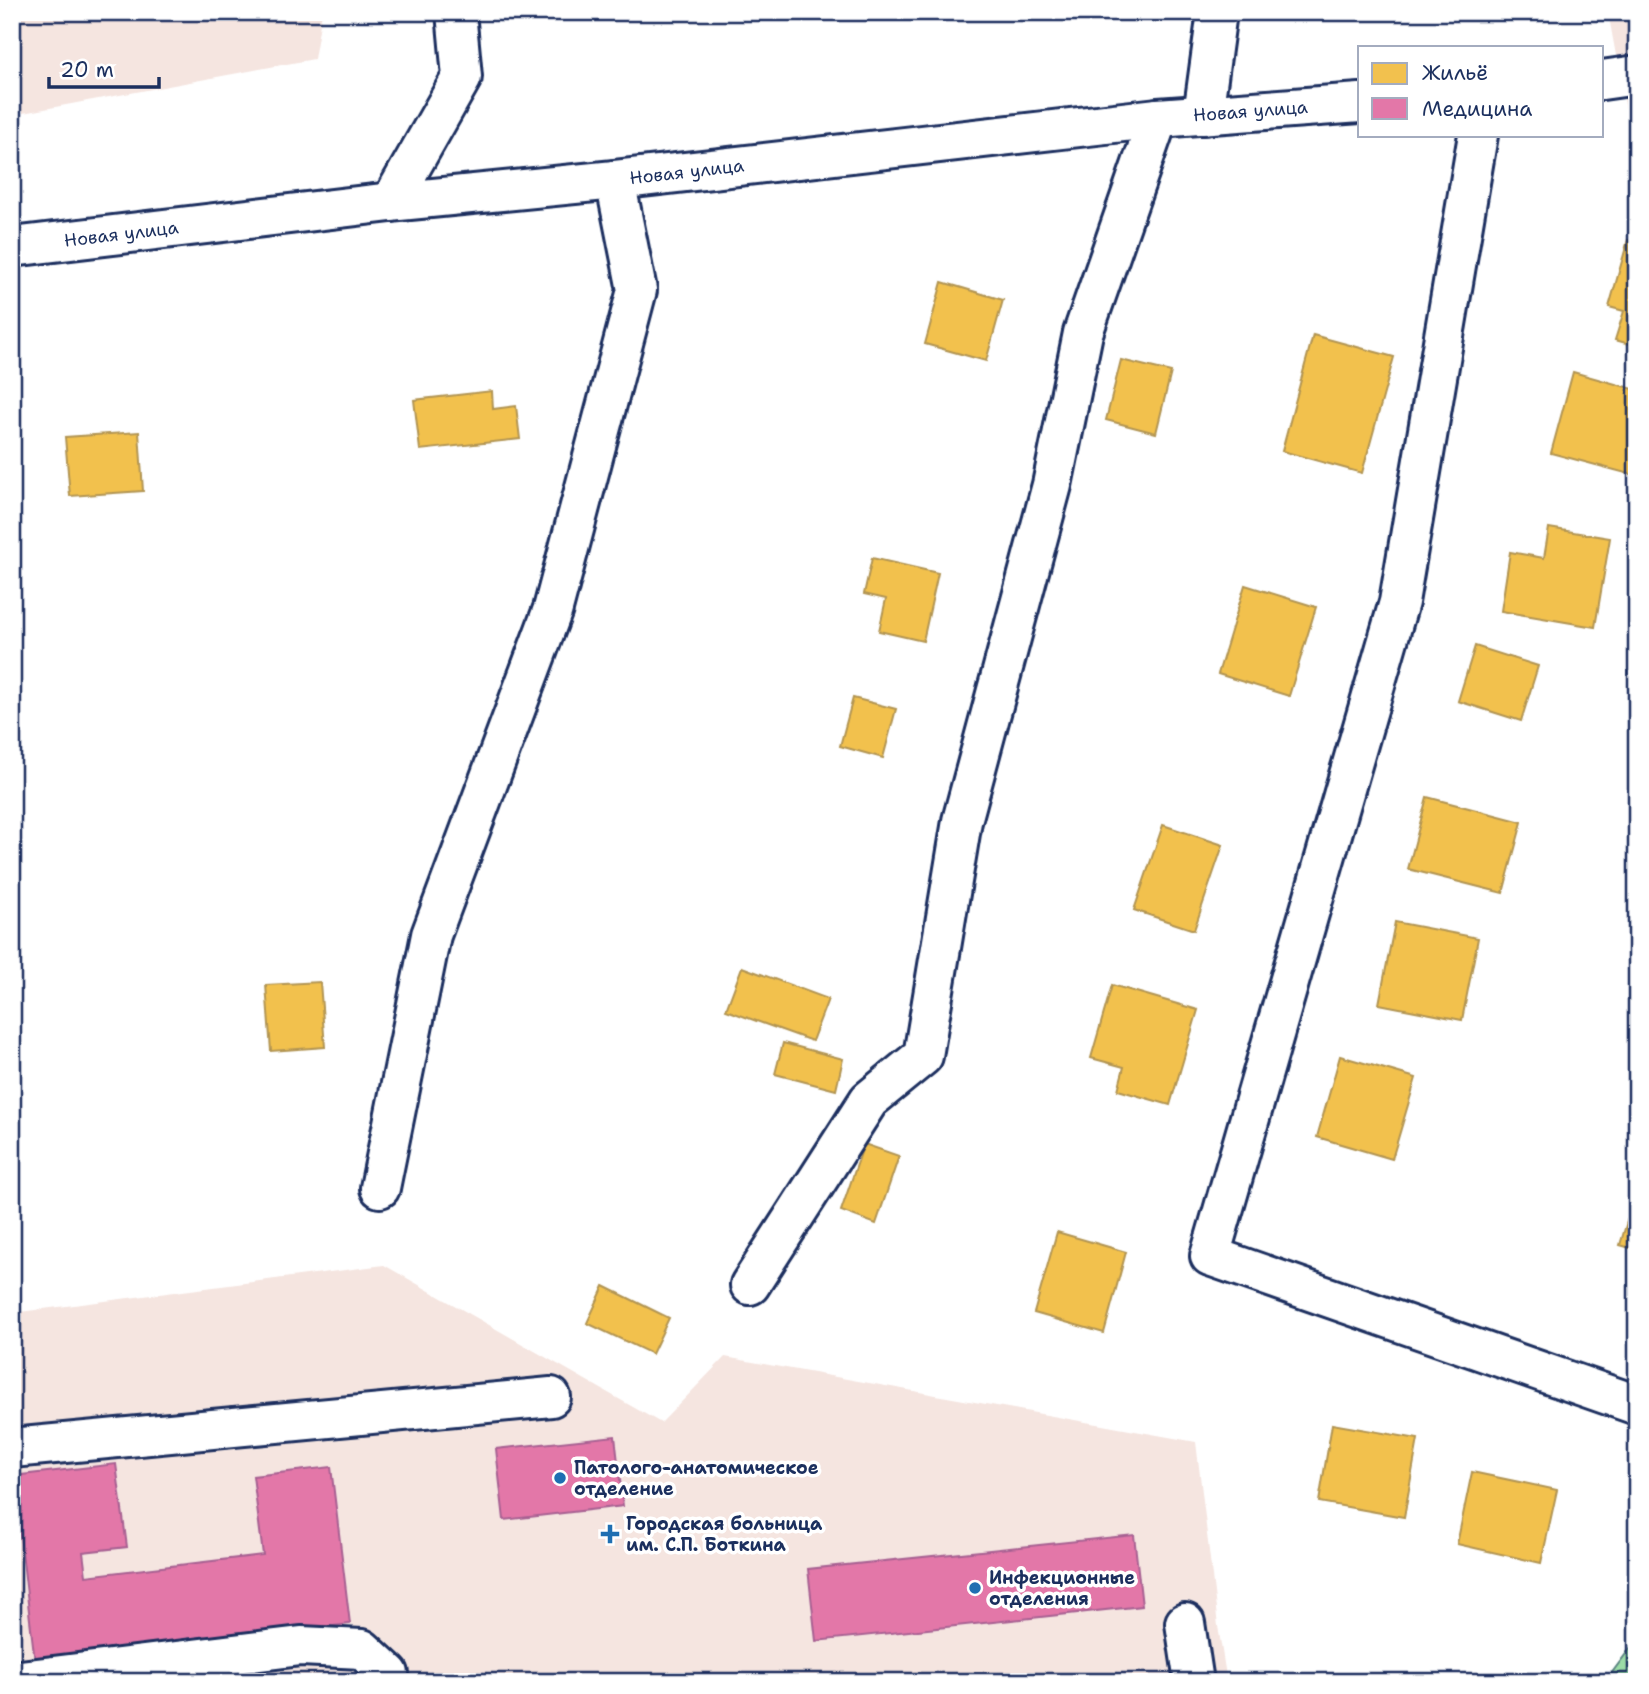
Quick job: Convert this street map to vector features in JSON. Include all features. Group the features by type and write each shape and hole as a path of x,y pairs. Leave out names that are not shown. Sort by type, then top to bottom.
{"street":[{"path":"391,202 462,77 456,12"},
{"path":"1203,115 1217,12"},
{"name":"Новая улица","path":"12,247 391,202 615,180 1158,118 1358,103"},
{"path":"750,1286 869,1100 923,1056 962,821 1052,485 1083,333 1158,118"},
{"path":"1478,136 1399,602 1210,1256 1637,1405"},
{"path":"380,1188 431,935 554,609 637,290 615,180"},
{"path":"12,1448 551,1396"},
{"path":"1185,1623 1194,1682"},
{"path":"12,1681 301,1646 362,1649 389,1674 390,1682"}],"shaded area":[{"path":"12,12 322,12 314,59 12,115"},
{"path":"1608,12 1637,12 1637,137 1631,137"},
{"name":"Городская больница им. С.П. Боткина","path":"384,1265 661,1423 725,1357 1196,1442 1227,1682 12,1682 12,1313"}],"green space":[{"path":"1637,1639 1637,1682 1605,1682"}],"building: Жильё":[{"path":"1628,240 1637,242 1637,346 1615,340 1624,311 1609,307"},
{"path":"942,282 1003,300 986,361 925,344"},
{"path":"1313,335 1394,357 1362,473 1282,451"},
{"path":"1121,360 1171,372 1156,433 1106,420"},
{"path":"1573,372 1637,390 1637,476 1551,453"},
{"path":"492,391 493,409 516,406 520,439 420,450 414,400"},
{"path":"139,432 143,491 70,496 65,437"},
{"path":"1549,528 1610,538 1595,627 1501,611 1510,552 1544,558"},
{"path":"872,558 938,573 923,641 879,631 886,599 864,594"},
{"path":"1245,585 1316,607 1289,696 1218,674"},
{"path":"1475,646 1538,666 1521,721 1458,701"},
{"path":"853,698 896,709 883,758 840,746"},
{"path":"1427,797 1522,822 1503,893 1408,869"},
{"path":"1163,825 1223,845 1194,930 1134,910"},
{"path":"1395,922 1478,938 1462,1020 1379,1004"},
{"path":"742,967 828,999 812,1041 726,1010"},
{"path":"320,982 325,1047 271,1051 266,985"},
{"path":"1112,985 1198,1010 1170,1105 1118,1090 1124,1067 1091,1058"},
{"path":"783,1043 843,1059 836,1090 775,1074"},
{"path":"1340,1056 1416,1078 1392,1159 1317,1137"},
{"path":"864,1144 899,1156 876,1224 841,1211"},
{"path":"1637,1188 1637,1250 1620,1245"},
{"path":"1057,1232 1126,1252 1104,1333 1034,1313"},
{"path":"604,1286 669,1318 652,1354 587,1323"},
{"path":"1332,1424 1418,1439 1404,1517 1319,1502"},
{"path":"1472,1472 1557,1490 1541,1563 1457,1544"}],"building: Медицина":[{"name":"Патолого-анатомическое отделение","path":"615,1436 623,1506 504,1520 496,1449"},
{"path":"116,1464 127,1547 83,1552 86,1576 263,1555 253,1476 331,1467 350,1624 35,1662 13,1476"},
{"name":"Инфекционные отделения","path":"1134,1535 1142,1606 816,1641 808,1569"}],"place":[{"name":"Патолого-анатомическое отделение","path":"560,1478"},
{"name":"Городская больница им. С.П. Боткина","path":"610,1534"},
{"name":"Инфекционные отделения","path":"975,1588"}]}
